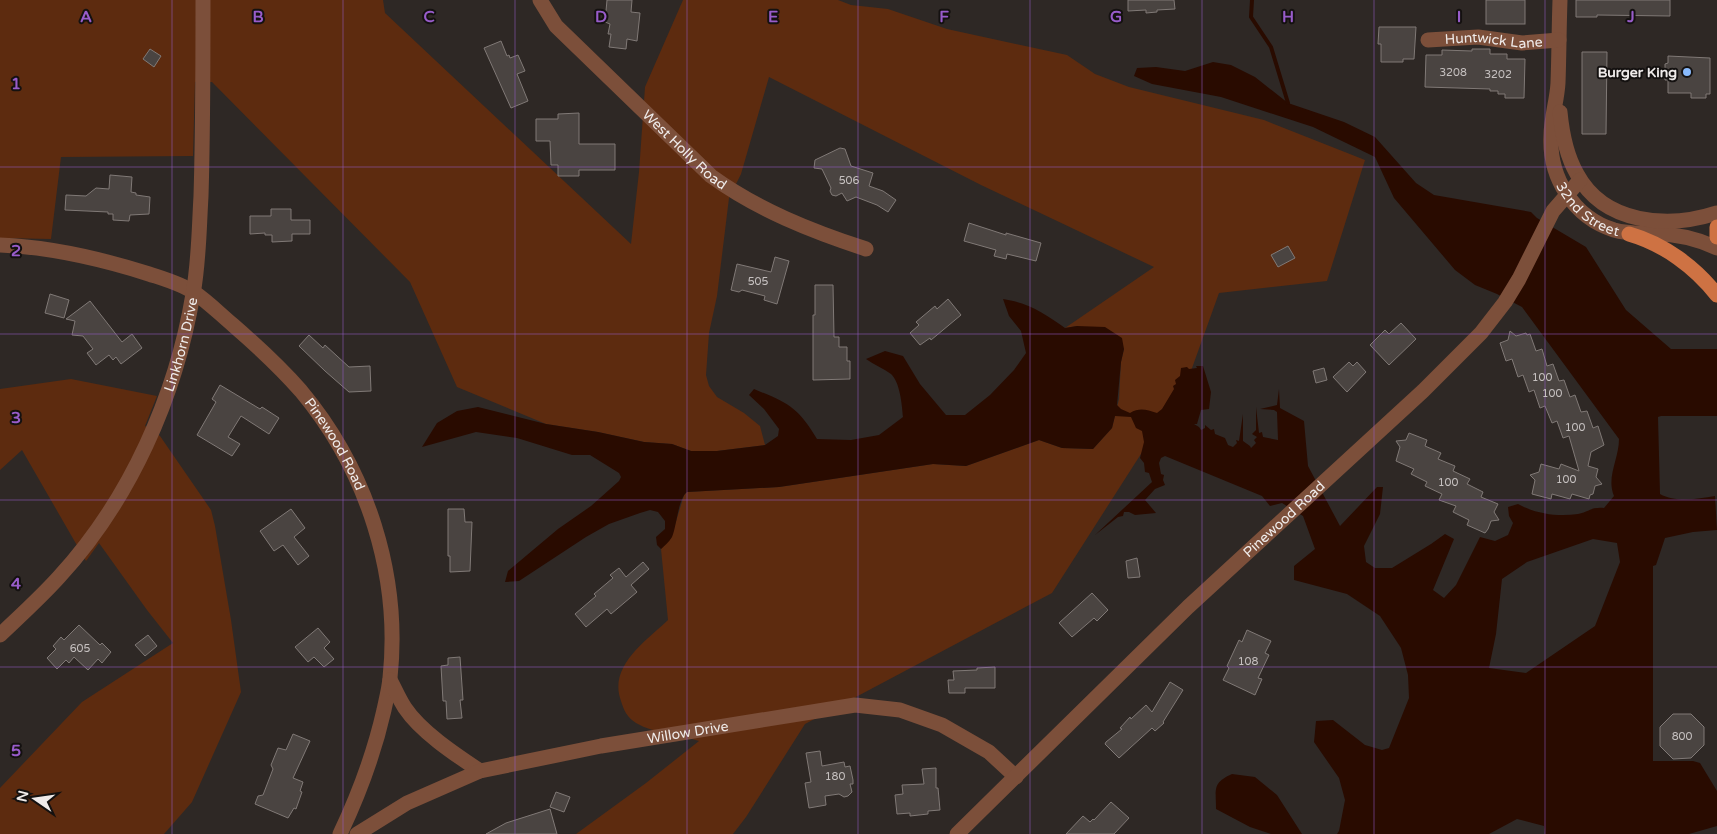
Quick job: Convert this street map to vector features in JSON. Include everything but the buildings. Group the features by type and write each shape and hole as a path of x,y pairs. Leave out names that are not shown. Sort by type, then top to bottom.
{"main road":[{"path":"1717,227 1717,237"},
{"path":"1629,234 1656,244 1677,256 1693,269 1717,295"}],"street":[{"name":"Linkhorn Drive","path":"0,635 60,576 87,543 122,492 138,464 172,381 194,292 198,255 202,172 203,0"},
{"name":"West Holly Road","path":"540,0 556,26 711,176 731,191 762,209 810,229 866,248"},
{"name":"32nd Street","path":"1560,0 1558,85 1551,148 1555,171 1566,195 1591,218 1612,229 1629,234 1675,236 1700,241 1717,248"},
{"name":"Huntwick Lane","path":"1428,40 1478,38 1522,43 1559,40"},
{"name":"32nd Street","path":"1558,85 1564,142 1572,165 1580,180 1594,195 1614,209 1641,219 1681,221 1697,219 1717,213"},
{"name":"Pinewood Road","path":"957,834 1188,607 1359,450 1453,362 1481,333 1505,302 1519,279 1546,222 1580,180"},
{"name":"Pinewood Road","path":"0,245 48,250 121,266 166,280 194,292 248,338 301,391 334,438 358,483 381,546 388,576 391,608 390,680 376,742 361,787 340,834"},
{"path":"390,680 406,709 427,732 457,756 480,771"},
{"name":"Willow Drive","path":"357,834 407,804 480,771 601,746 855,705 900,710 942,725 989,752 1016,777"}],"shaded area":[{"path":"0,0 383,0 385,13 631,244 639,172 645,87 683,0 838,0 851,5 888,9 947,29 1067,55 1095,74 1129,87 1264,120 1365,160 1327,281 1219,293 1187,382 1052,593 805,724 746,817 733,834 576,834 646,783 699,741 659,732 636,723 625,711 618,688 624,666 631,655 668,620 661,549 671,538 684,495 687,492 779,487 933,464 966,466 1039,440 1062,448 1093,449 1112,428 1119,399 1121,362 1124,349 1077,326 1065,328 1154,267 981,185 769,77 741,174 729,198 717,296 709,333 706,375 709,386 717,397 744,413 760,426 765,445 717,451 691,451 672,444 644,442 598,432 546,424 457,387 410,282 212,82 195,82 193,156 61,157 51,239 0,238"},
{"path":"1213,62 1231,65 1255,77 1288,103 1344,122 1375,137 1416,183 1434,195 1531,212 1537,218 1586,247 1626,310 1671,349 1717,349 1717,416 1658,417 1660,494 1673,499 1715,496 1717,530 1693,532 1665,538 1656,565 1653,566 1653,761 1693,761 1700,763 1717,791 1717,826 1689,834 1545,834 1544,826 1517,819 1489,834 1337,834 1345,800 1339,778 1314,742 1316,721 1333,720 1365,745 1382,750 1389,748 1409,698 1408,675 1401,648 1380,616 1347,594 1294,580 1294,566 1315,549 1303,516 1282,503 1270,506 1262,496 1165,456 1161,458 1159,463 1161,474 1164,475 1165,485 1155,489 1145,500 1156,513 1135,515 1124,512 1123,516 1118,517 1095,535 1152,482 1149,473 1145,472 1144,463 1140,458 1144,442 1142,431 1136,428 1131,417 1115,416 1112,428 1093,449 1062,448 1039,440 966,466 933,464 779,487 687,492 680,506 672,537 661,549 657,545 656,537 665,529 665,521 658,512 650,510 609,524 519,581 505,582 508,571 558,529 591,506 619,481 621,477 619,473 590,455 572,455 517,438 476,432 422,447 437,423 457,411 478,407 546,424 598,432 644,442 672,444 691,451 717,451 765,445 778,436 779,429 764,409 749,395 754,389 776,398 791,407 804,420 817,439 851,440 879,435 903,417 897,382 891,374 866,359 885,351 903,356 920,384 946,415 965,415 990,395 1014,370 1026,353 1021,331 1009,316 1003,299 1036,309 1065,328 1077,326 1105,327 1122,338 1124,349 1117,405 1130,413 1147,410 1157,413 1162,409 1174,389 1175,380 1180,376 1181,368 1187,367 1189,369 1203,366 1211,392 1209,409 1201,410 1197,424 1194,424 1201,430 1205,428 1205,425 1211,430 1214,429 1215,434 1225,438 1228,445 1233,447 1237,443 1236,440 1239,441 1243,414 1243,441 1251,448 1256,443 1254,440 1257,437 1252,434 1256,430 1256,407 1259,433 1262,432 1263,437 1278,440 1277,412 1260,409 1277,405 1279,389 1280,408 1304,421 1308,466 1340,526 1377,487 1383,487 1380,514 1364,546 1366,562 1375,568 1392,568 1445,534 1454,539 1433,590 1444,598 1456,585 1480,537 1495,541 1508,535 1513,523 1509,516 1508,507 1518,504 1547,514 1563,515 1578,514 1604,508 1614,496 1611,482 1619,439 1522,307 1475,285 1455,270 1394,198 1375,157 1313,127 1221,97 1152,84 1134,76 1137,68 1156,67 1185,71","holes":["1593,539 1617,543 1620,562 1595,626 1526,673 1489,668 1496,634 1502,579 1527,562"]},
{"path":"71,379 157,396 145,426 160,436 211,510 215,526 241,692 192,802 164,834 0,834 0,788 82,702 173,643 99,543 86,561 22,450 0,470 0,389"},
{"path":"1232,774 1255,777 1277,795 1302,834 1271,834 1250,827 1216,809 1216,787 1221,780"}],"waterway":[{"path":"1252,0 1251,17 1271,47 1288,103"}],"place":[{"name":"Burger King","path":"1687,72"}]}
